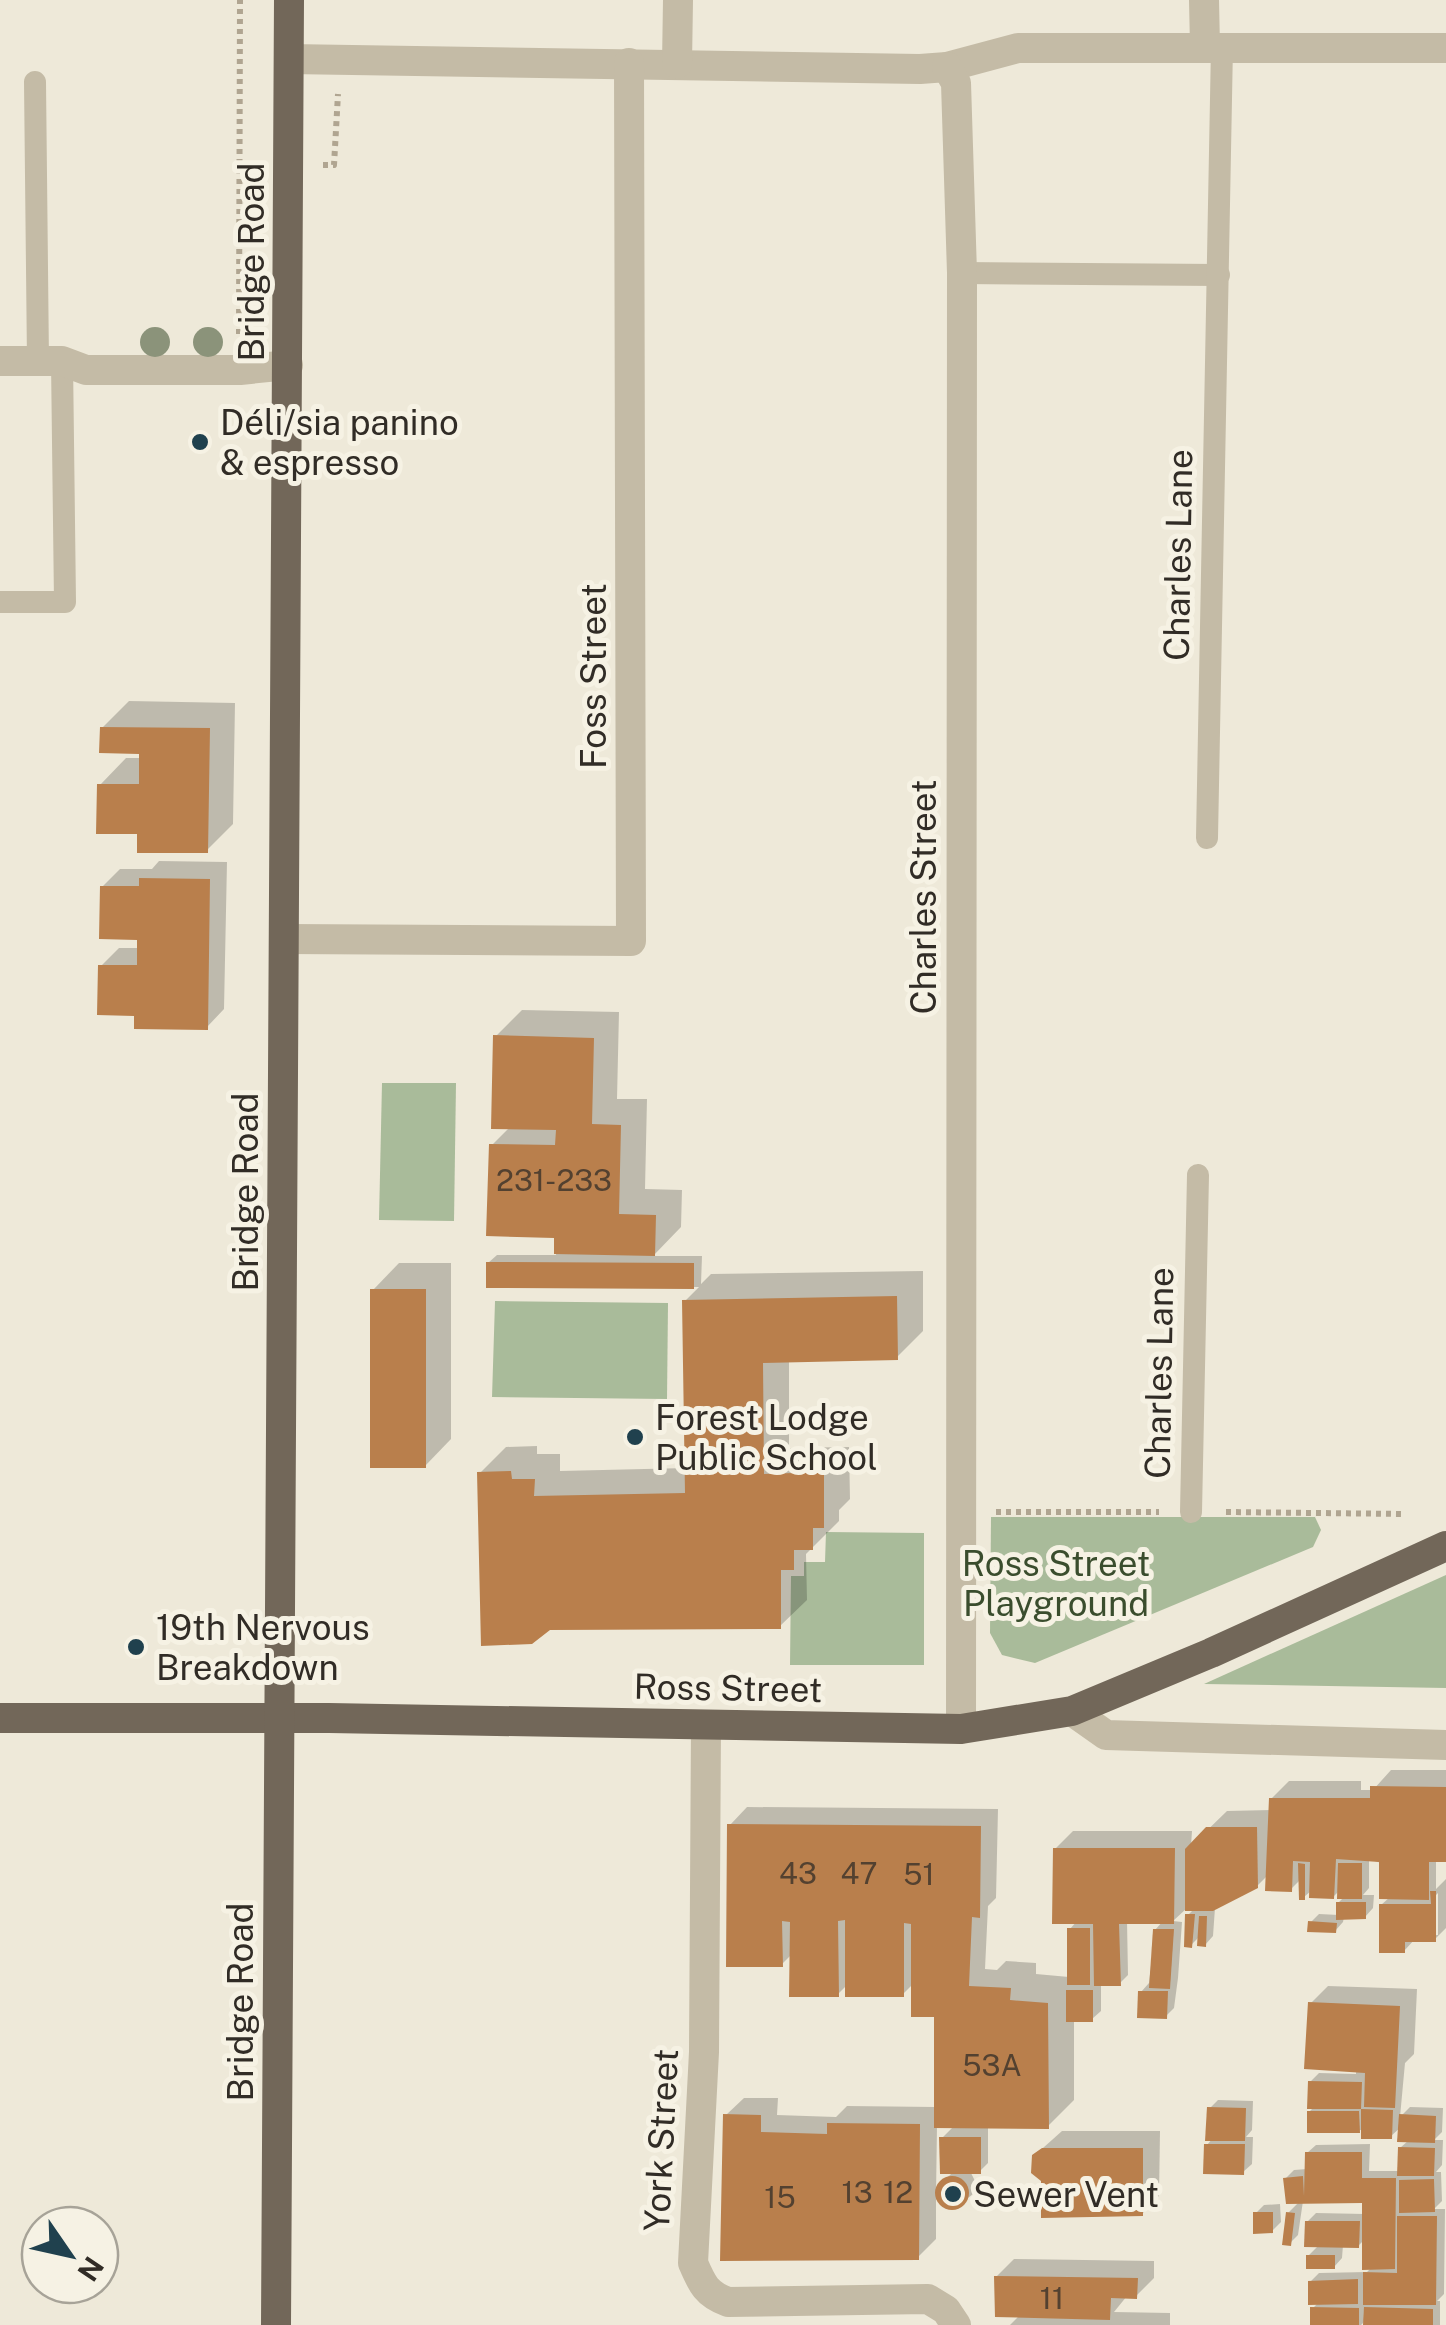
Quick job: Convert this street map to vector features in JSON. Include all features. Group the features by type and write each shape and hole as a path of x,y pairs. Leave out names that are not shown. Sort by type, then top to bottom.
{"main road":[{"name":"Bridge Road","path":"276,2325 289,0"},
{"name":"Ross Street","path":"0,1718 962,1728 1072,1711 1211,1653 1446,1546"}],"street":[{"path":"677,64 678,0"},
{"path":"1204,0 1213,46"},
{"path":"289,59 920,70 1018,48 1446,48"},
{"name":"Foss Street","path":"284,939 632,941 629,63"},
{"name":"Charles Street","path":"946,67 956,82 962,273 962,1728"},
{"path":"0,361 50,361 86,370 240,370 288,365"},
{"path":"1072,1711 1106,1736 1446,1745"},
{"name":"York Street","path":"706,1725 704,2052 694,2263 703,2288 728,2302 928,2299 946,2310 956,2325"}],"lane":[{"name":"Charles Lane","path":"1207,838 1219,275 1213,46"},
{"path":"0,602 65,602 35,82"},
{"path":"962,273 1219,275"},
{"name":"Charles Lane","path":"1191,1512 1198,1175"}],"path":[{"path":"239,338 240,0"},
{"path":"334,165 340,58"}],"green space":[{"path":"382,1083 456,1083 454,1221 379,1220"},
{"path":"495,1301 668,1303 667,1399 492,1397"},
{"name":"Ross Street Playground","path":"991,1517 1315,1517 1321,1530 1313,1547 1035,1663 1002,1655 990,1633"},
{"path":"826,1532 924,1533 924,1665 790,1665 791,1576 804,1576 804,1562 825,1562"},
{"path":"1446,1575 1446,1688 1204,1684"}],"building":[{"path":"100,727 210,728 208,853 137,853 137,834 96,834 97,784 139,784 139,754 99,753"},
{"path":"139,878 210,879 208,1030 134,1029 134,1016 97,1015 98,965 137,965 137,940 99,939 100,886 139,886"},
{"path":"493,1035 594,1038 592,1124 621,1125 619,1214 656,1215 655,1256 554,1254 554,1238 486,1236 489,1144 555,1145 556,1130 491,1129"},
{"path":"486,1262 694,1263 694,1289 486,1288"},
{"path":"370,1289 426,1289 426,1468 370,1468"},
{"path":"897,1296 898,1360 763,1363 764,1474 824,1472 824,1528 813,1528 813,1550 794,1550 794,1570 781,1570 781,1629 550,1630 532,1644 481,1646 477,1472 511,1471 512,1479 535,1479 534,1496 685,1493 682,1300"},
{"path":"1370,1786 1446,1787 1446,1862 1429,1862 1429,1900 1379,1899 1379,1862 1336,1859 1334,1899 1309,1898 1310,1862 1293,1861 1292,1892 1265,1891 1269,1798 1370,1798"},
{"path":"727,1824 981,1826 980,1918 972,1917 969,1986 1011,1988 1010,2000 1048,2003 1049,2129 934,2128 934,2017 911,2017 911,1924 904,1923 904,1997 845,1997 845,1920 838,1921 839,1997 789,1997 790,1922 782,1921 783,1967 726,1967"},
{"path":"1206,1827 1257,1827 1258,1888 1213,1911 1185,1911 1185,1849"},
{"path":"1053,1848 1175,1848 1174,1924 1119,1924 1121,1986 1094,1986 1093,1924 1052,1924"},
{"path":"1298,1863 1305,1864 1305,1900 1299,1900"},
{"path":"1338,1863 1362,1863 1362,1899 1337,1899"},
{"path":"1430,1891 1436,1891 1436,1942 1405,1942 1405,1953 1379,1953 1379,1904 1431,1904"},
{"path":"1336,1902 1366,1902 1366,1919 1336,1920"},
{"path":"1185,1914 1195,1914 1192,1948 1184,1947"},
{"path":"1199,1916 1207,1916 1206,1947 1197,1946"},
{"path":"1308,1921 1337,1923 1336,1933 1307,1932"},
{"path":"1067,1928 1090,1928 1090,1985 1067,1985"},
{"path":"1153,1929 1174,1929 1170,1989 1149,1988"},
{"path":"1066,1990 1093,1990 1093,2022 1066,2022"},
{"path":"1138,1991 1168,1991 1167,2019 1137,2018"},
{"path":"1308,2002 1400,2006 1395,2108 1364,2107 1365,2073 1304,2069"},
{"path":"1308,2081 1362,2082 1361,2109 1307,2109"},
{"path":"1207,2107 1246,2108 1245,2141 1205,2141"},
{"path":"1361,2109 1393,2110 1392,2139 1361,2139"},
{"path":"1307,2111 1359,2111 1360,2133 1307,2133"},
{"path":"723,2114 761,2115 761,2132 827,2134 827,2123 920,2124 919,2260 720,2261"},
{"path":"1399,2114 1436,2116 1435,2143 1397,2142"},
{"path":"939,2137 981,2137 981,2174 940,2174"},
{"path":"1204,2144 1245,2144 1244,2175 1203,2174"},
{"path":"1398,2147 1435,2148 1434,2176 1397,2176"},
{"path":"1042,2148 1143,2148 1143,2216 1041,2218 1041,2181 1031,2173 1032,2155"},
{"path":"1305,2152 1362,2152 1362,2178 1396,2178 1395,2269 1362,2270 1362,2203 1286,2204 1283,2178 1303,2176 1304,2196"},
{"name":"Sewer Vent","path":"952,2176 964,2181 969,2193 964,2205 952,2210 940,2205 935,2193 940,2181"},
{"path":"1434,2179 1435,2212 1399,2213 1399,2180"},
{"path":"1253,2212 1273,2212 1273,2233 1253,2234"},
{"path":"1286,2212 1295,2213 1291,2246 1282,2245"},
{"path":"1397,2216 1437,2216 1436,2305 1363,2305 1363,2272 1397,2273"},
{"path":"1305,2221 1360,2221 1359,2248 1304,2247"},
{"path":"1306,2255 1335,2255 1335,2269 1306,2269"},
{"path":"994,2276 1138,2278 1137,2299 1111,2298 1110,2320 995,2317"},
{"path":"1358,2279 1358,2304 1308,2305 1308,2281"},
{"path":"1310,2307 1359,2308 1359,2325 1310,2325"},
{"path":"1364,2307 1433,2309 1433,2325 1363,2325"}],"place":[{"name":"Déli/sia panino & espresso","path":"200,442"},
{"name":"Forest Lodge Public School","path":"635,1437"},
{"name":"19th Nervous Breakdown","path":"136,1647"},
{"name":"Sewer Vent","path":"953,2194"}]}
